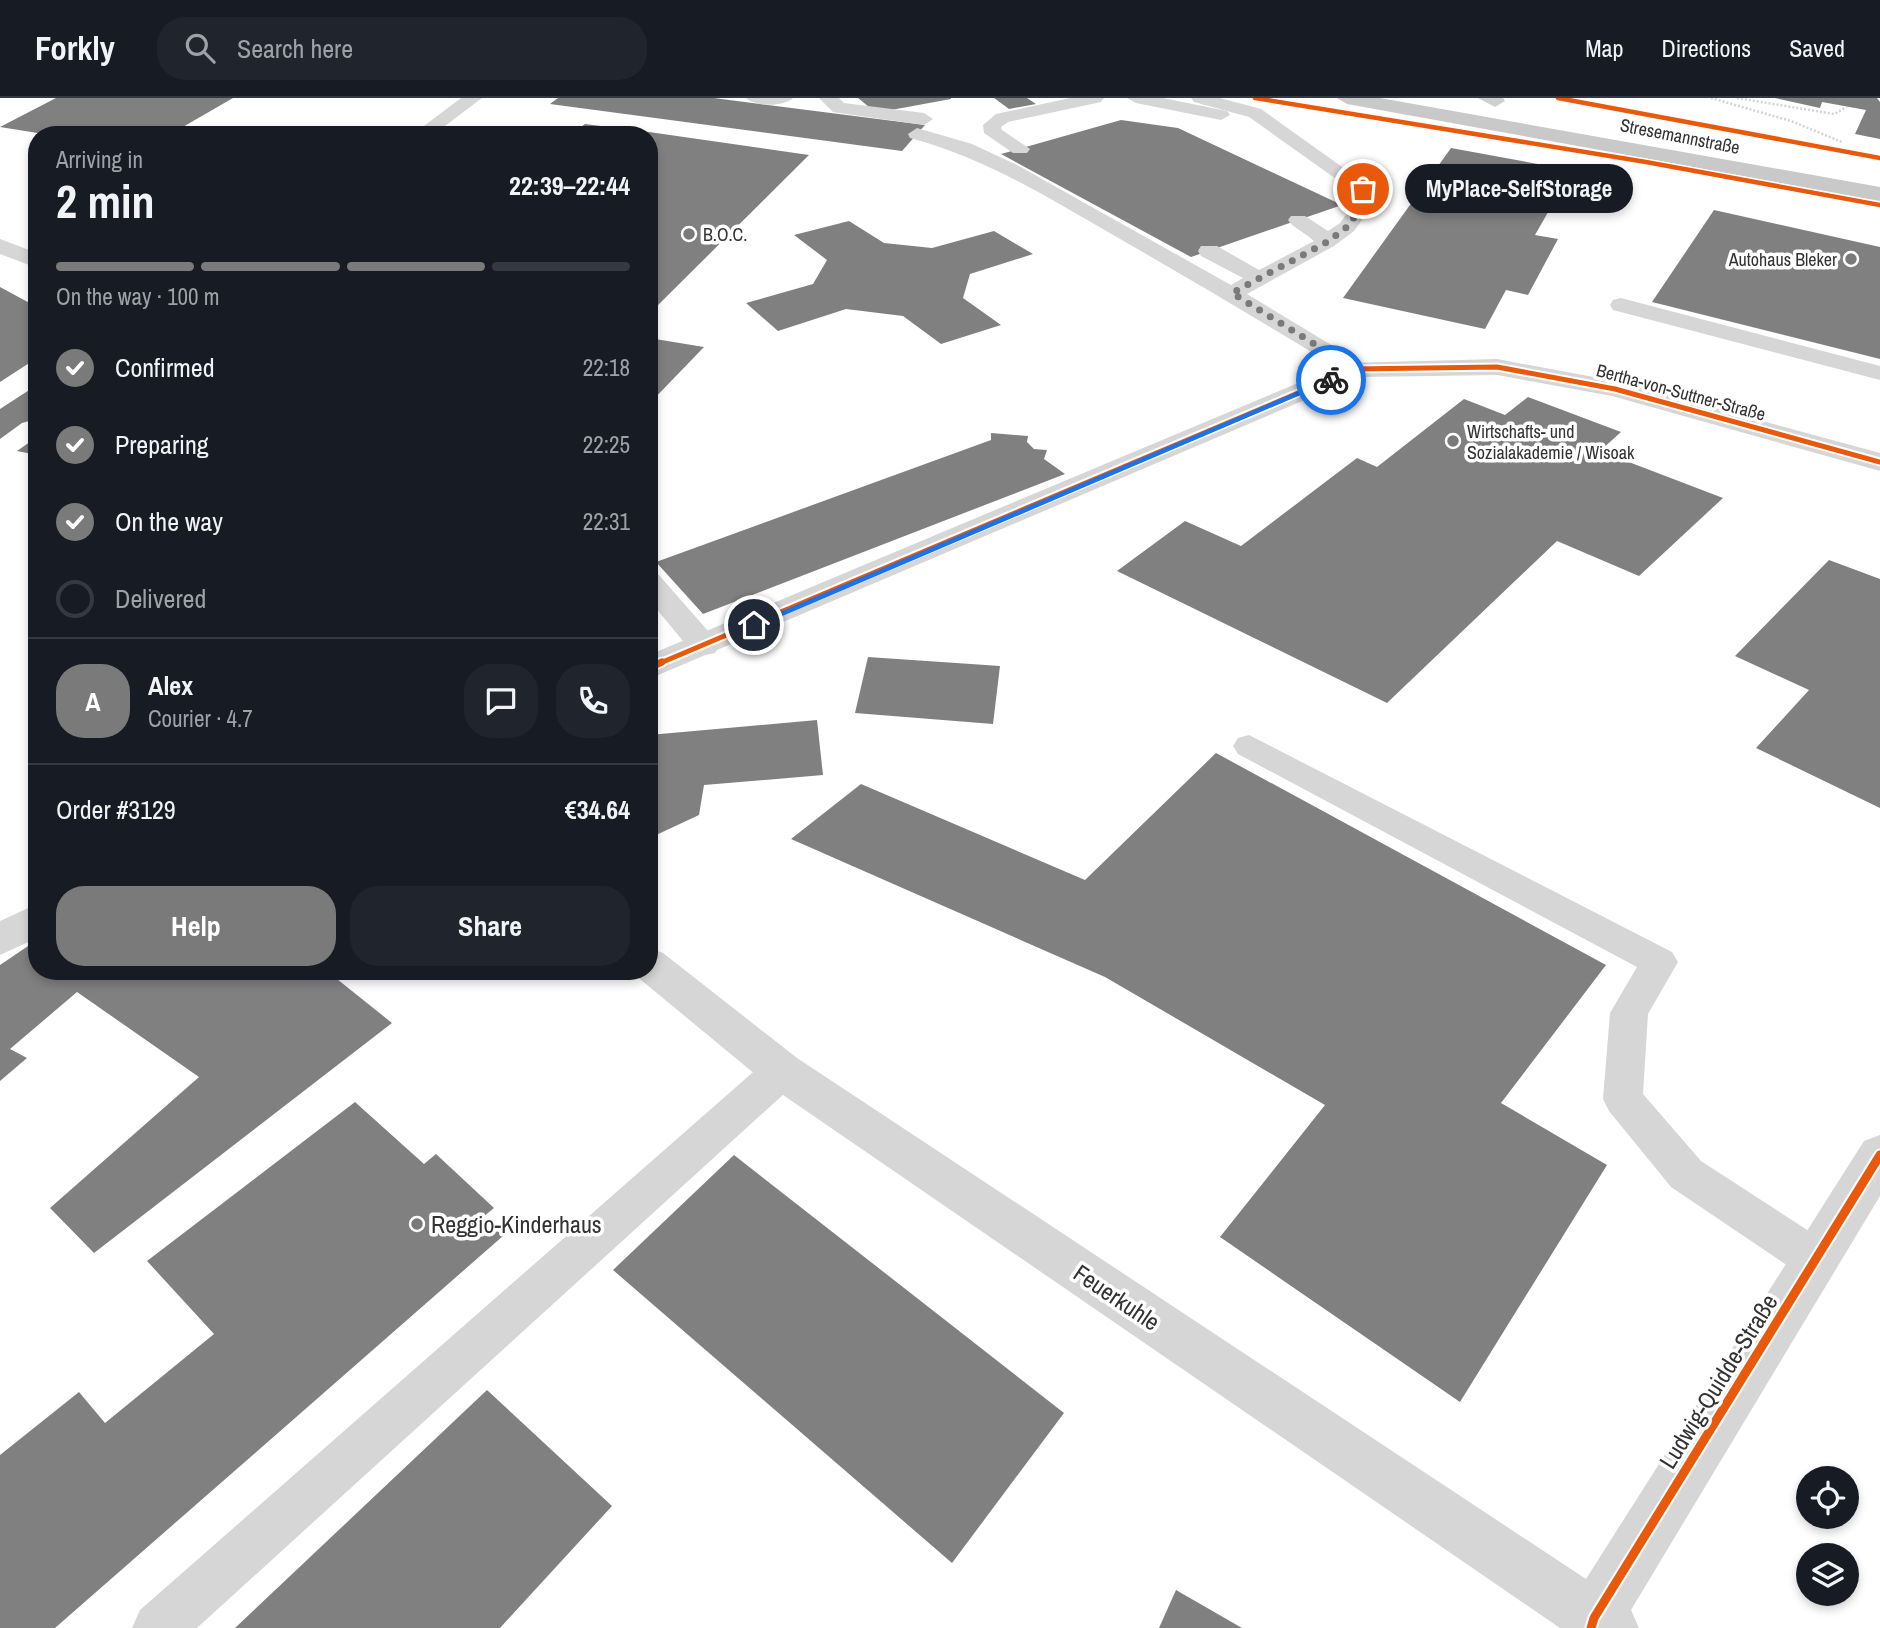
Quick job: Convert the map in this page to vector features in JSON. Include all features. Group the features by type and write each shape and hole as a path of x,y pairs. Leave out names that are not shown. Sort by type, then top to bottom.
{"main road":[{"name":"Stresemannstraße","path":"1347,98 1880,194"},
{"name":"Stresemannstraße","path":"1536,109 1880,173"}],"street":[{"path":"0,246 28,257"},
{"name":"Bertha-von-Suttner-Straße","path":"658,664 1355,369 1497,367 1615,389 1880,462"},
{"path":"0,940 28,924"},
{"name":"Feuerkuhle","path":"658,971 782,1071 1598,1625"},
{"name":"Ludwig-Quidde-Straße","path":"1598,1625 1880,1155"}],"lane":[{"path":"434,126 473,98"},
{"path":"755,98 784,98"},
{"path":"828,98 839,108 921,126 1003,165 1232,293 1355,369"},
{"path":"1020,149 993,133 992,125 1002,118 1095,98"},
{"path":"1090,119 1087,108 1115,98"},
{"path":"1137,98 1234,118 1255,113"},
{"path":"1200,98 1255,113 1363,189 1365,202 1347,227 1327,242 1232,293"},
{"path":"1298,220 1311,226 1327,242"},
{"path":"1209,251 1260,279"},
{"path":"1621,305 1880,373"},
{"path":"658,592 704,646"},
{"path":"1249,746 1660,962 1629,1013 1623,1099 1686,1174 1815,1260"},
{"path":"158,1628 782,1071"}],"path":[{"path":"1710,98 1791,121 1842,147"},
{"path":"1737,98 1834,114 1847,110 1847,107"},
{"path":"1827,148 1842,147"}],"building":[{"path":"56,98 233,98 185,126 28,126 28,131 0,127"},
{"path":"558,98 714,98 925,125 902,151 550,104"},
{"path":"858,98 951,99 891,110 869,107"},
{"path":"994,98 1027,98 1036,104 1009,109"},
{"path":"1775,98 1877,98 1880,102 1880,139 1855,134 1866,110 1822,102 1820,108"},
{"path":"1121,120 1178,128 1342,205 1191,257 1001,154"},
{"name":"B.O.C.","path":"658,133 809,155 658,305"},
{"path":"1451,148 1587,173 1567,209 1551,207 1535,235 1558,239 1528,295 1506,290 1485,329 1343,298"},
{"path":"1714,210 1880,247 1880,359 1652,302"},
{"path":"849,221 884,243 932,248 994,231 1033,254 970,274 963,298 1001,325 941,344 903,316 846,309 778,331 746,303 813,284 827,260 794,235"},
{"path":"0,287 28,302 28,364 0,382"},
{"path":"658,339 704,347 658,395"},
{"path":"28,391 28,421 0,439 0,409"},
{"path":"1528,397 1621,432 1600,451 1723,498 1639,576 1557,541 1387,703 1117,571 1185,521 1241,546 1357,458 1377,467 1464,399 1505,415"},
{"path":"991,433 1028,436 1027,442 1034,449 1047,450 1044,459 1065,474 703,614 658,564 658,561 991,440"},
{"path":"28,443 28,453 17,451"},
{"path":"1829,560 1880,579 1880,808 1756,748 1809,690 1735,656"},
{"path":"868,657 1000,666 993,724 855,713"},
{"path":"817,720 823,775 704,785 699,815 658,834 658,734"},
{"path":"1216,753 1606,965 1501,1103 1607,1165 1460,1402 1220,1237 1325,1105 1105,977 791,839 861,784 1085,880"},
{"path":"28,946 28,980 338,980 392,1023 94,1253 50,1208 199,1077 77,992 10,1049 27,1058 0,1081 0,965"},
{"path":"355,1102 424,1164 436,1154 494,1208 483,1217 503,1236 55,1628 0,1628 0,1455 79,1392 105,1423 214,1334 147,1261"},
{"path":"734,1155 1064,1413 952,1563 613,1270"},
{"path":"487,1390 612,1506 500,1628 235,1628"},
{"path":"1176,1590 1242,1628 1159,1628"}],"cycle path":[{"path":"1255,98 1646,162 1880,205"},
{"path":"1558,98 1880,158"},
{"path":"658,664 1355,369 1497,367 1615,389 1880,462"},
{"path":"1591,1628 1594,1618 1880,1155"}],"way so far":[{"path":"1331,380 1355,369 1232,293 1327,242 1347,227 1365,202 1363,189"}],"place":[{"name":"MyPlace-SelfStorage","path":"1363,189"},
{"name":"B.O.C.","path":"689,234"},
{"name":"Autohaus Bleker","path":"1851,259"},
{"name":"Wirtschafts- und Sozialakademie / Wisoak","path":"1453,441"},
{"name":"Reggio-Kinderhaus","path":"417,1224"}],"route":[{"path":"754,625 1331,380"}]}
